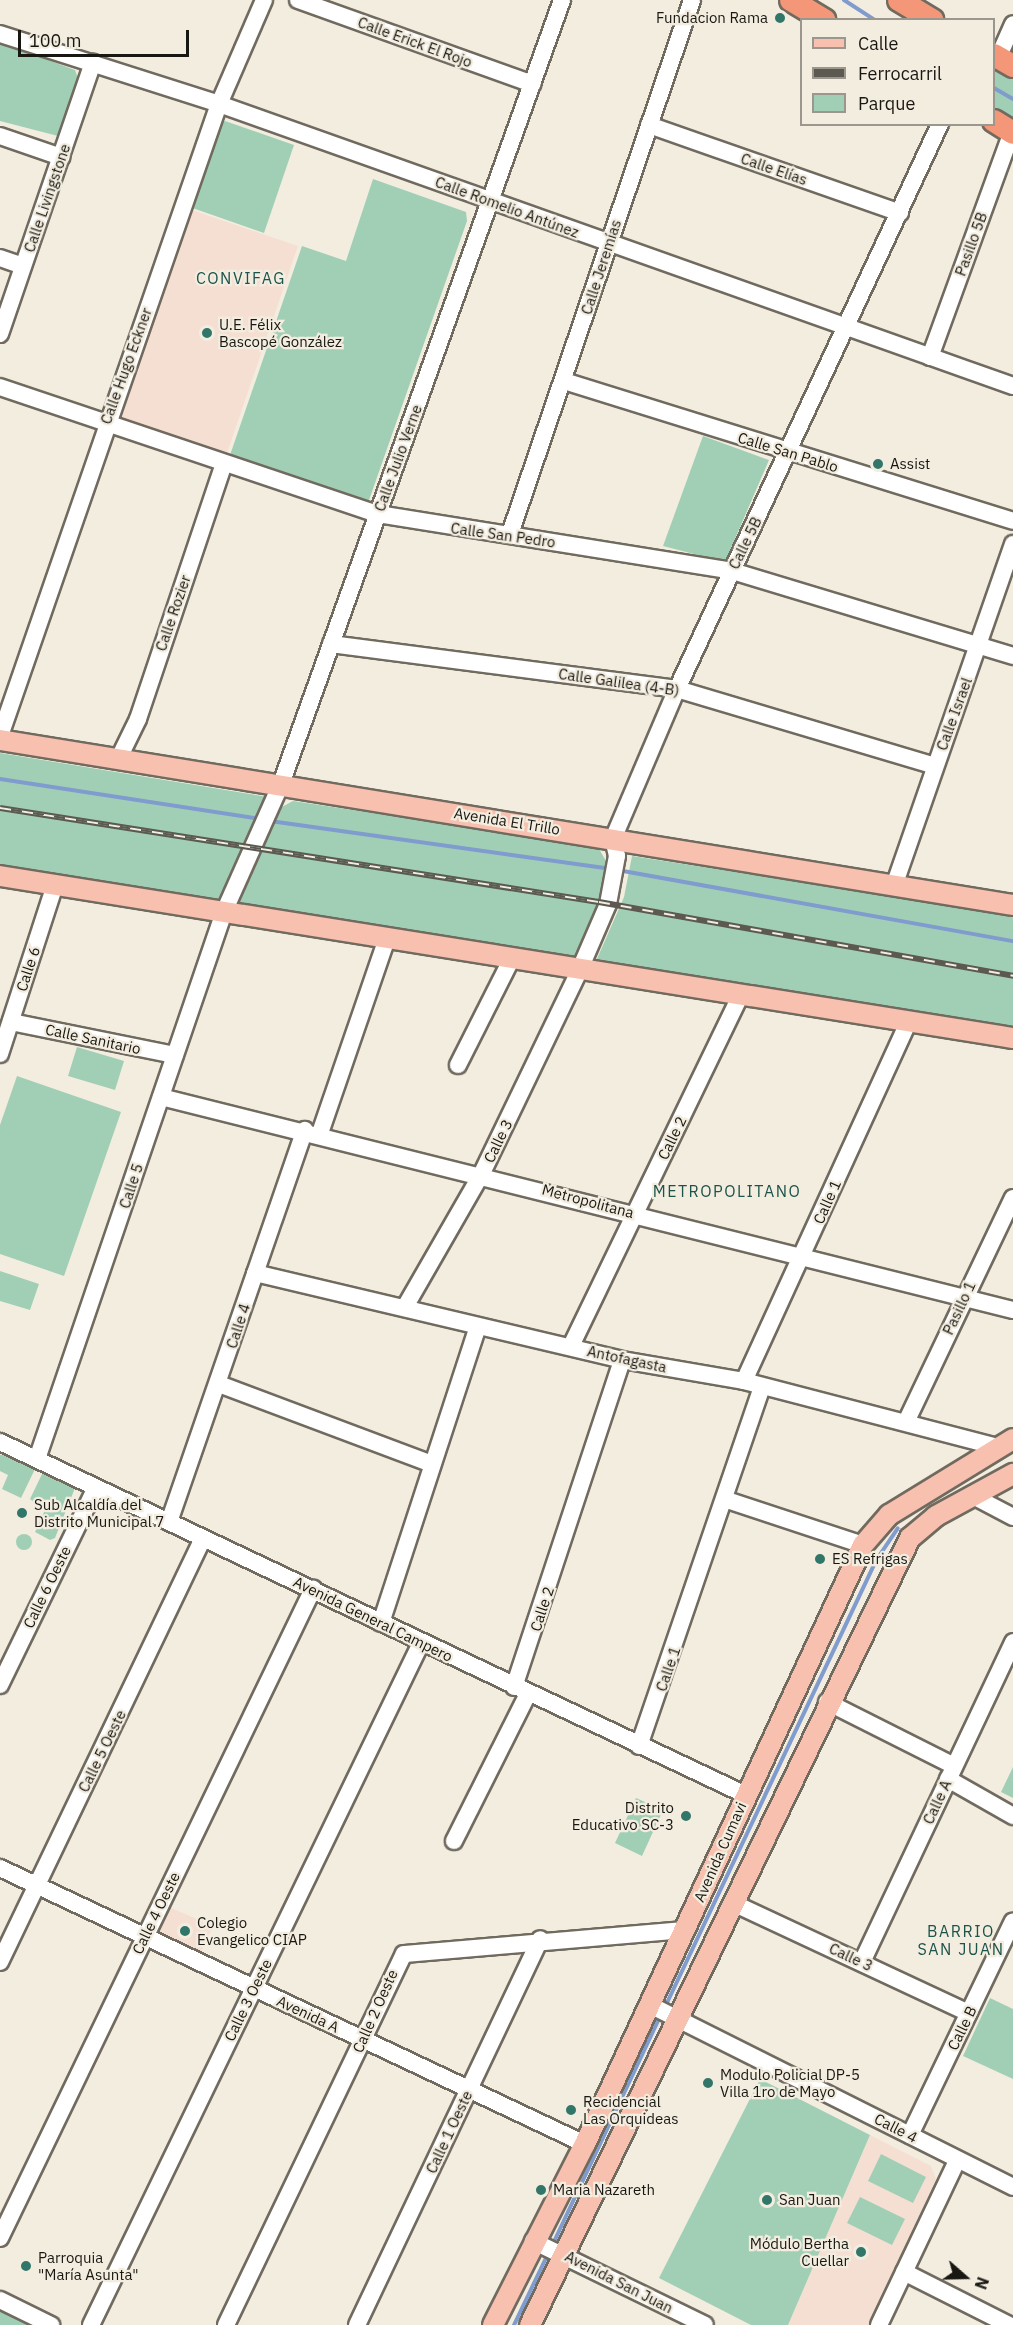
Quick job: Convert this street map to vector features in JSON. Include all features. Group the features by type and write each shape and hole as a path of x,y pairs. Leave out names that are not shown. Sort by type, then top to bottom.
{"highway":[{"path":"791,0 821,18"},
{"path":"899,0 929,18"}],"main road":[{"name":"Avenida El Trillo","path":"0,740 280,788 895,884 1013,905"},
{"path":"0,876 1013,1038"},
{"name":"Avenida Cumavi","path":"493,2325 585,2144 733,1903 827,1702 863,1545 877,1525 906,1504 1006,1443"},
{"name":"Avenida Cumavi","path":"530,2325 559,2252 665,2012 685,1930 746,1795 840,1638 910,1538 925,1524 1013,1474"},
{"path":"906,1504 925,1524"}],"street":[{"name":"Calle Hugo Eckner","path":"0,736 105,424 219,104 264,0"},
{"name":"Calle Erick El Rojo","path":"298,0 532,84"},
{"name":"Calle Julio Verne","path":"224,912 280,788 562,0"},
{"name":"Calle Jeremías","path":"510,534 692,0"},
{"path":"1001,60 1013,24"},
{"name":"Calle Romelio Antúnez","path":"0,34 219,104 1013,386"},
{"name":"Calle Livingstone","path":"0,334 93,63"},
{"name":"Calle Elías","path":"649,125 900,213"},
{"name":"Calle 5B","path":"580,969 608,904 617,856 613,839 676,689 847,328 939,126"},
{"name":"Pasillo 5B","path":"930,357 1006,129"},
{"path":"0,136 61,157"},
{"path":"0,258 24,266"},
{"name":"Calle San Pablo","path":"564,381 1013,521"},
{"name":"Calle San Pedro","path":"0,387 378,514 732,571 1013,656"},
{"name":"Calle Rozier","path":"118,760 138,719 224,464"},
{"name":"Calle Israel","path":"895,884 1013,544"},
{"name":"Calle Galilea (4-B)","path":"331,644 676,689 935,766"},
{"name":"Calle 6","path":"0,1054 55,885"},
{"name":"Calle 5","path":"37,1459 224,912"},
{"name":"Calle 4","path":"169,1522 219,1384 255,1273 313,1132 387,938"},
{"path":"458,1065 512,958"},
{"name":"Calle 3","path":"405,1307 482,1173 580,969"},
{"name":"Calle 2","path":"571,1346 741,995"},
{"name":"Calle Sanitario","path":"11,1022 175,1055"},
{"name":"Calle 1","path":"744,1381 908,1022"},
{"name":"Metropolitana","path":"161,1097 482,1173 1013,1310"},
{"name":"Pasillo 1","path":"907,1420 964,1296 1013,1198"},
{"name":"Antofagasta","path":"255,1273 622,1359 744,1381 1006,1443"},
{"path":"381,1623 478,1326"},
{"name":"Calle 2","path":"454,1841 521,1690 622,1359"},
{"path":"219,1384 432,1464"},
{"name":"Calle 1","path":"639,1746 727,1500 762,1386"},
{"name":"Avenida General Campero","path":"0,1442 95,1489 313,1589 421,1643 746,1795"},
{"name":"Calle 6 Oeste","path":"0,1685 95,1489"},
{"path":"973,1497 1013,1517"},
{"path":"727,1500 863,1545"},
{"name":"Calle 5 Oeste","path":"0,1962 203,1539"},
{"name":"Calle 4 Oeste","path":"0,2238 313,1589"},
{"name":"Calle A","path":"862,1962 1013,1642"},
{"name":"Calle 3 Oeste","path":"91,2325 421,1643"},
{"path":"827,1702 951,1772 1013,1816"},
{"name":"Avenida A","path":"0,1868 585,2144"},
{"name":"Calle 3","path":"733,1903 969,2013"},
{"name":"Calle B","path":"910,2135 1013,1921"},
{"name":"Calle 2 Oeste","path":"226,2325 404,1954 540,1939 685,1930"},
{"name":"Calle 1 Oeste","path":"357,2325 540,1939"},
{"name":"Calle 4","path":"665,2012 957,2161 1013,2187"},
{"path":"879,2325 957,2161"},
{"name":"Avenida San Juan","path":"536,2242 705,2325"},
{"path":"904,2272 1009,2325"},
{"path":"0,2300 51,2325"}],"shaded area":[{"name":"U.E. Félix Bascopé González","path":"189,209 298,246 226,456 117,419"},
{"name":"Colegio Evangelico CIAP","path":"169,1907 213,1926 200,1954 157,1936"},
{"name":"Módulo Bertha Cuellar","path":"870,2135 931,2166 936,2179 869,2325 788,2325"}],"green space":[{"path":"0,42 75,70 80,84 58,136 0,121"},
{"path":"995,70 1013,79 1013,122 995,113"},
{"path":"225,121 294,145 264,233 184,205 215,124"},
{"path":"373,179 466,212 467,221 368,503 229,458 302,246 346,261"},
{"path":"703,436 769,460 725,562 663,546"},
{"path":"0,753 268,797 222,900 0,864"},
{"path":"293,801 598,847 606,861 597,911 574,964 236,909 280,808"},
{"path":"632,856 1013,915 1013,1033 593,968 624,897"},
{"path":"77,1047 124,1061 115,1090 68,1076"},
{"path":"17,1076 121,1112 64,1276 0,1254 0,1125"},
{"path":"0,1271 39,1284 30,1310 0,1301"},
{"path":"7,1454 35,1469 21,1498 2,1489 8,1475 0,1471 0,1455"},
{"path":"43,1472 75,1488 55,1538 50,1540 35,1532 45,1510 30,1499"},
{"path":"24,1534 30,1536 32,1542 30,1548 24,1550 18,1548 16,1542 18,1536"},
{"path":"1013,1767 1013,1798 1001,1792"},
{"path":"636,1798 663,1810 642,1856 615,1843"},
{"path":"990,1998 1013,2009 1013,2079 963,2056"},
{"name":"San Juan","path":"760,2079 870,2135 788,2325 751,2325 659,2278"},
{"path":"881,2154 926,2177 913,2203 868,2181"},
{"path":"860,2197 905,2219 892,2245 847,2223"},
{"path":"0,2307 39,2325 0,2325"}],"waterway":[{"path":"844,0 872,18"},
{"path":"995,89 1013,99"},
{"path":"0,779 260,819"},
{"path":"270,821 605,868"},
{"path":"623,871 1013,941"},
{"path":"665,2007 877,1559 898,1528"},
{"path":"552,2246 660,2016"},
{"path":"514,2325 549,2252"}],"railway":[{"path":"0,808 599,902 1013,976"}],"place":[{"name":"Fundacion Rama","path":"780,18"},
{"name":"U.E. Félix Bascopé González","path":"207,333"},
{"name":"Assist","path":"878,464"},
{"name":"Sub Alcaldía del Distrito Municipal 7","path":"22,1513"},
{"name":"ES Refrigas","path":"820,1559"},
{"name":"Distrito Educativo SC-3","path":"686,1816"},
{"name":"Colegio Evangelico CIAP","path":"185,1931"},
{"name":"Modulo Policial DP-5 Villa 1ro de Mayo","path":"708,2083"},
{"name":"Recidencial Las Orquideas","path":"571,2110"},
{"name":"Maria Nazareth","path":"541,2190"},
{"name":"San Juan","path":"767,2200"},
{"name":"Módulo Bertha Cuellar","path":"861,2252"},
{"name":"Parroquia \"María Asunta\"","path":"26,2266"}],"district":[{"name":"CONVIFAG","path":"241,278"},
{"name":"METROPOLITANO","path":"727,1191"},
{"name":"BARRIO SAN JUAN","path":"961,1940"}]}
